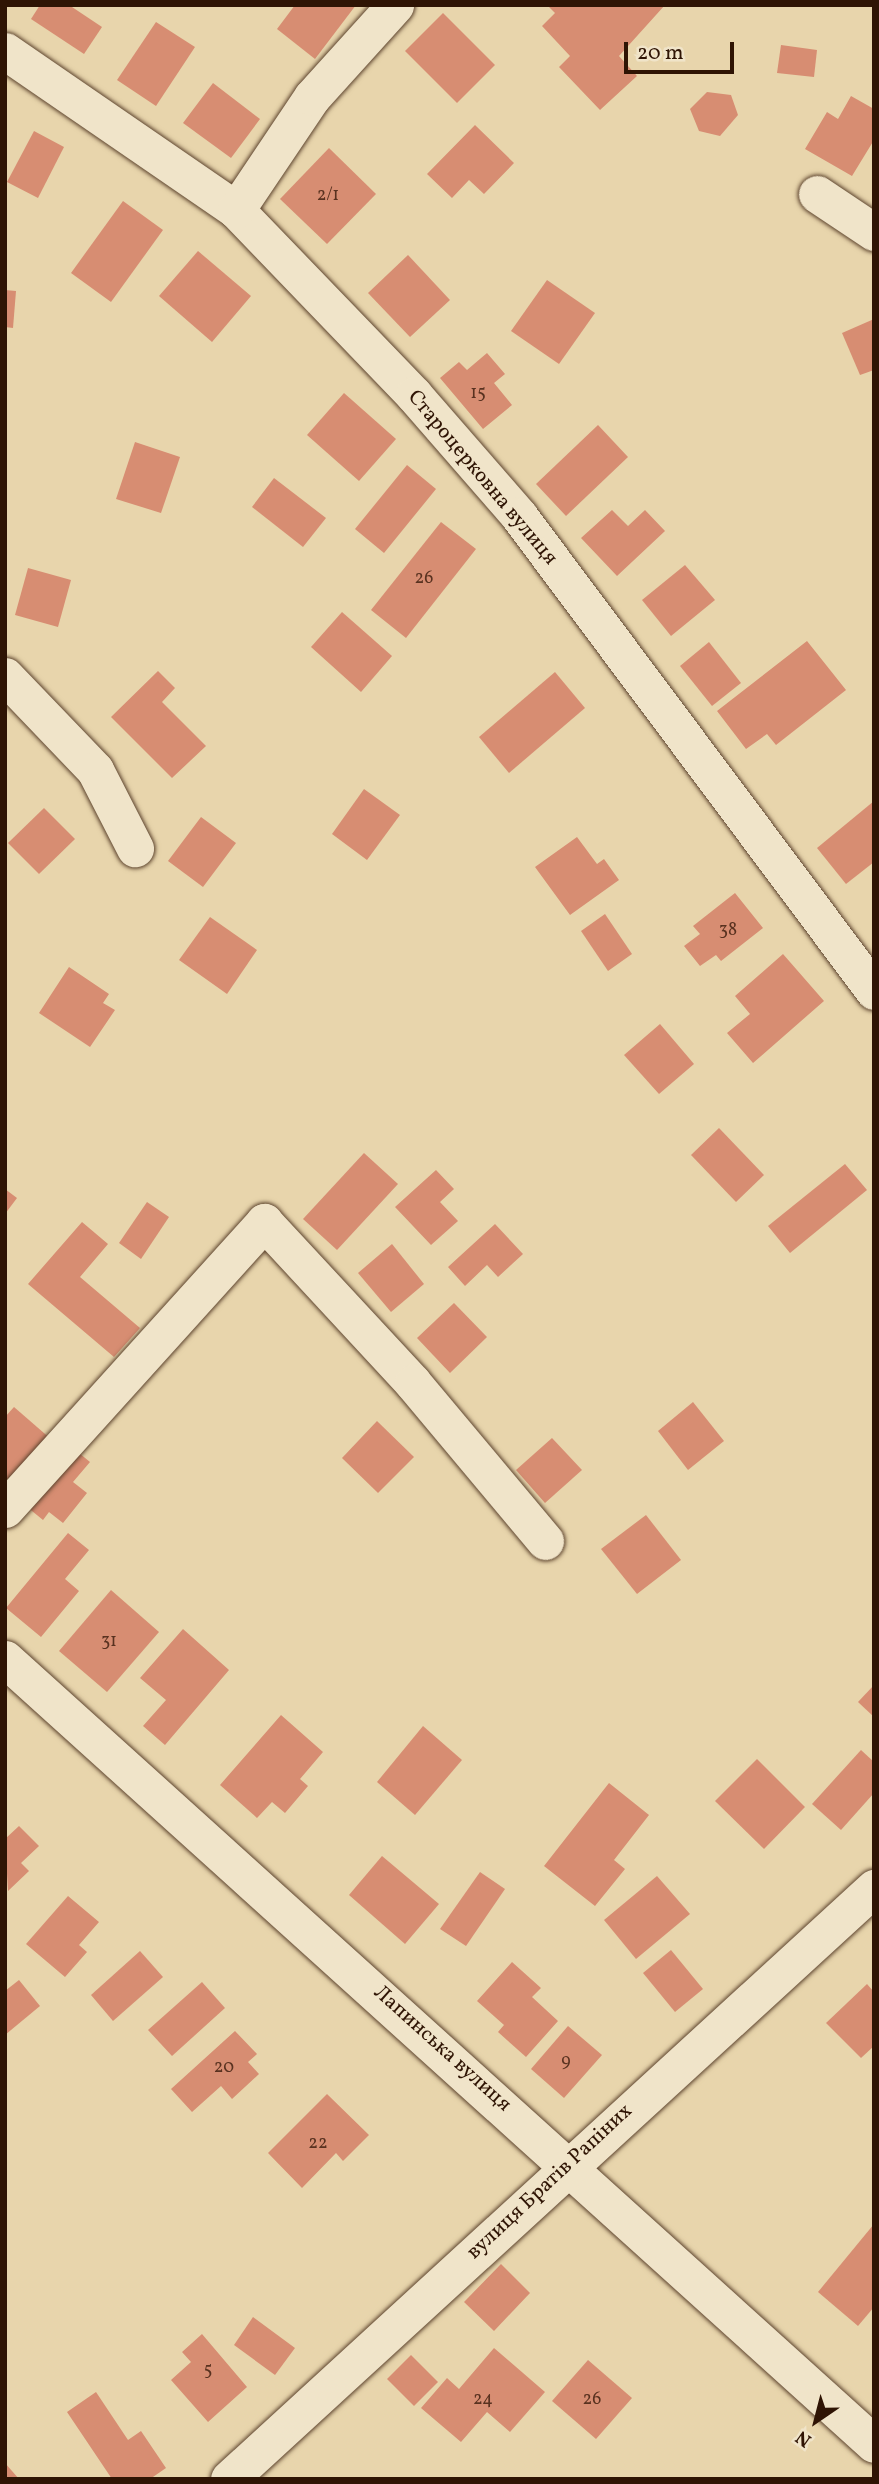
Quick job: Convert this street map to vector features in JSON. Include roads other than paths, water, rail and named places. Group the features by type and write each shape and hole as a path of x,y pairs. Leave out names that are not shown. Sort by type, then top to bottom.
{"street":[{"path":"236,210 312,97 395,5"},
{"name":"Староцерковна вулиця","path":"5,51 236,210 414,395 519,516 874,990"},
{"path":"817,194 874,232"},
{"path":"5,676 95,770 135,848"},
{"path":"5,1509 264,1222 413,1382 545,1541"},
{"name":"Лапинська вулиця","path":"5,1659 570,2164 874,2444"},
{"name":"вулиця Братів Рапіних","path":"229,2479 874,1888"}]}
